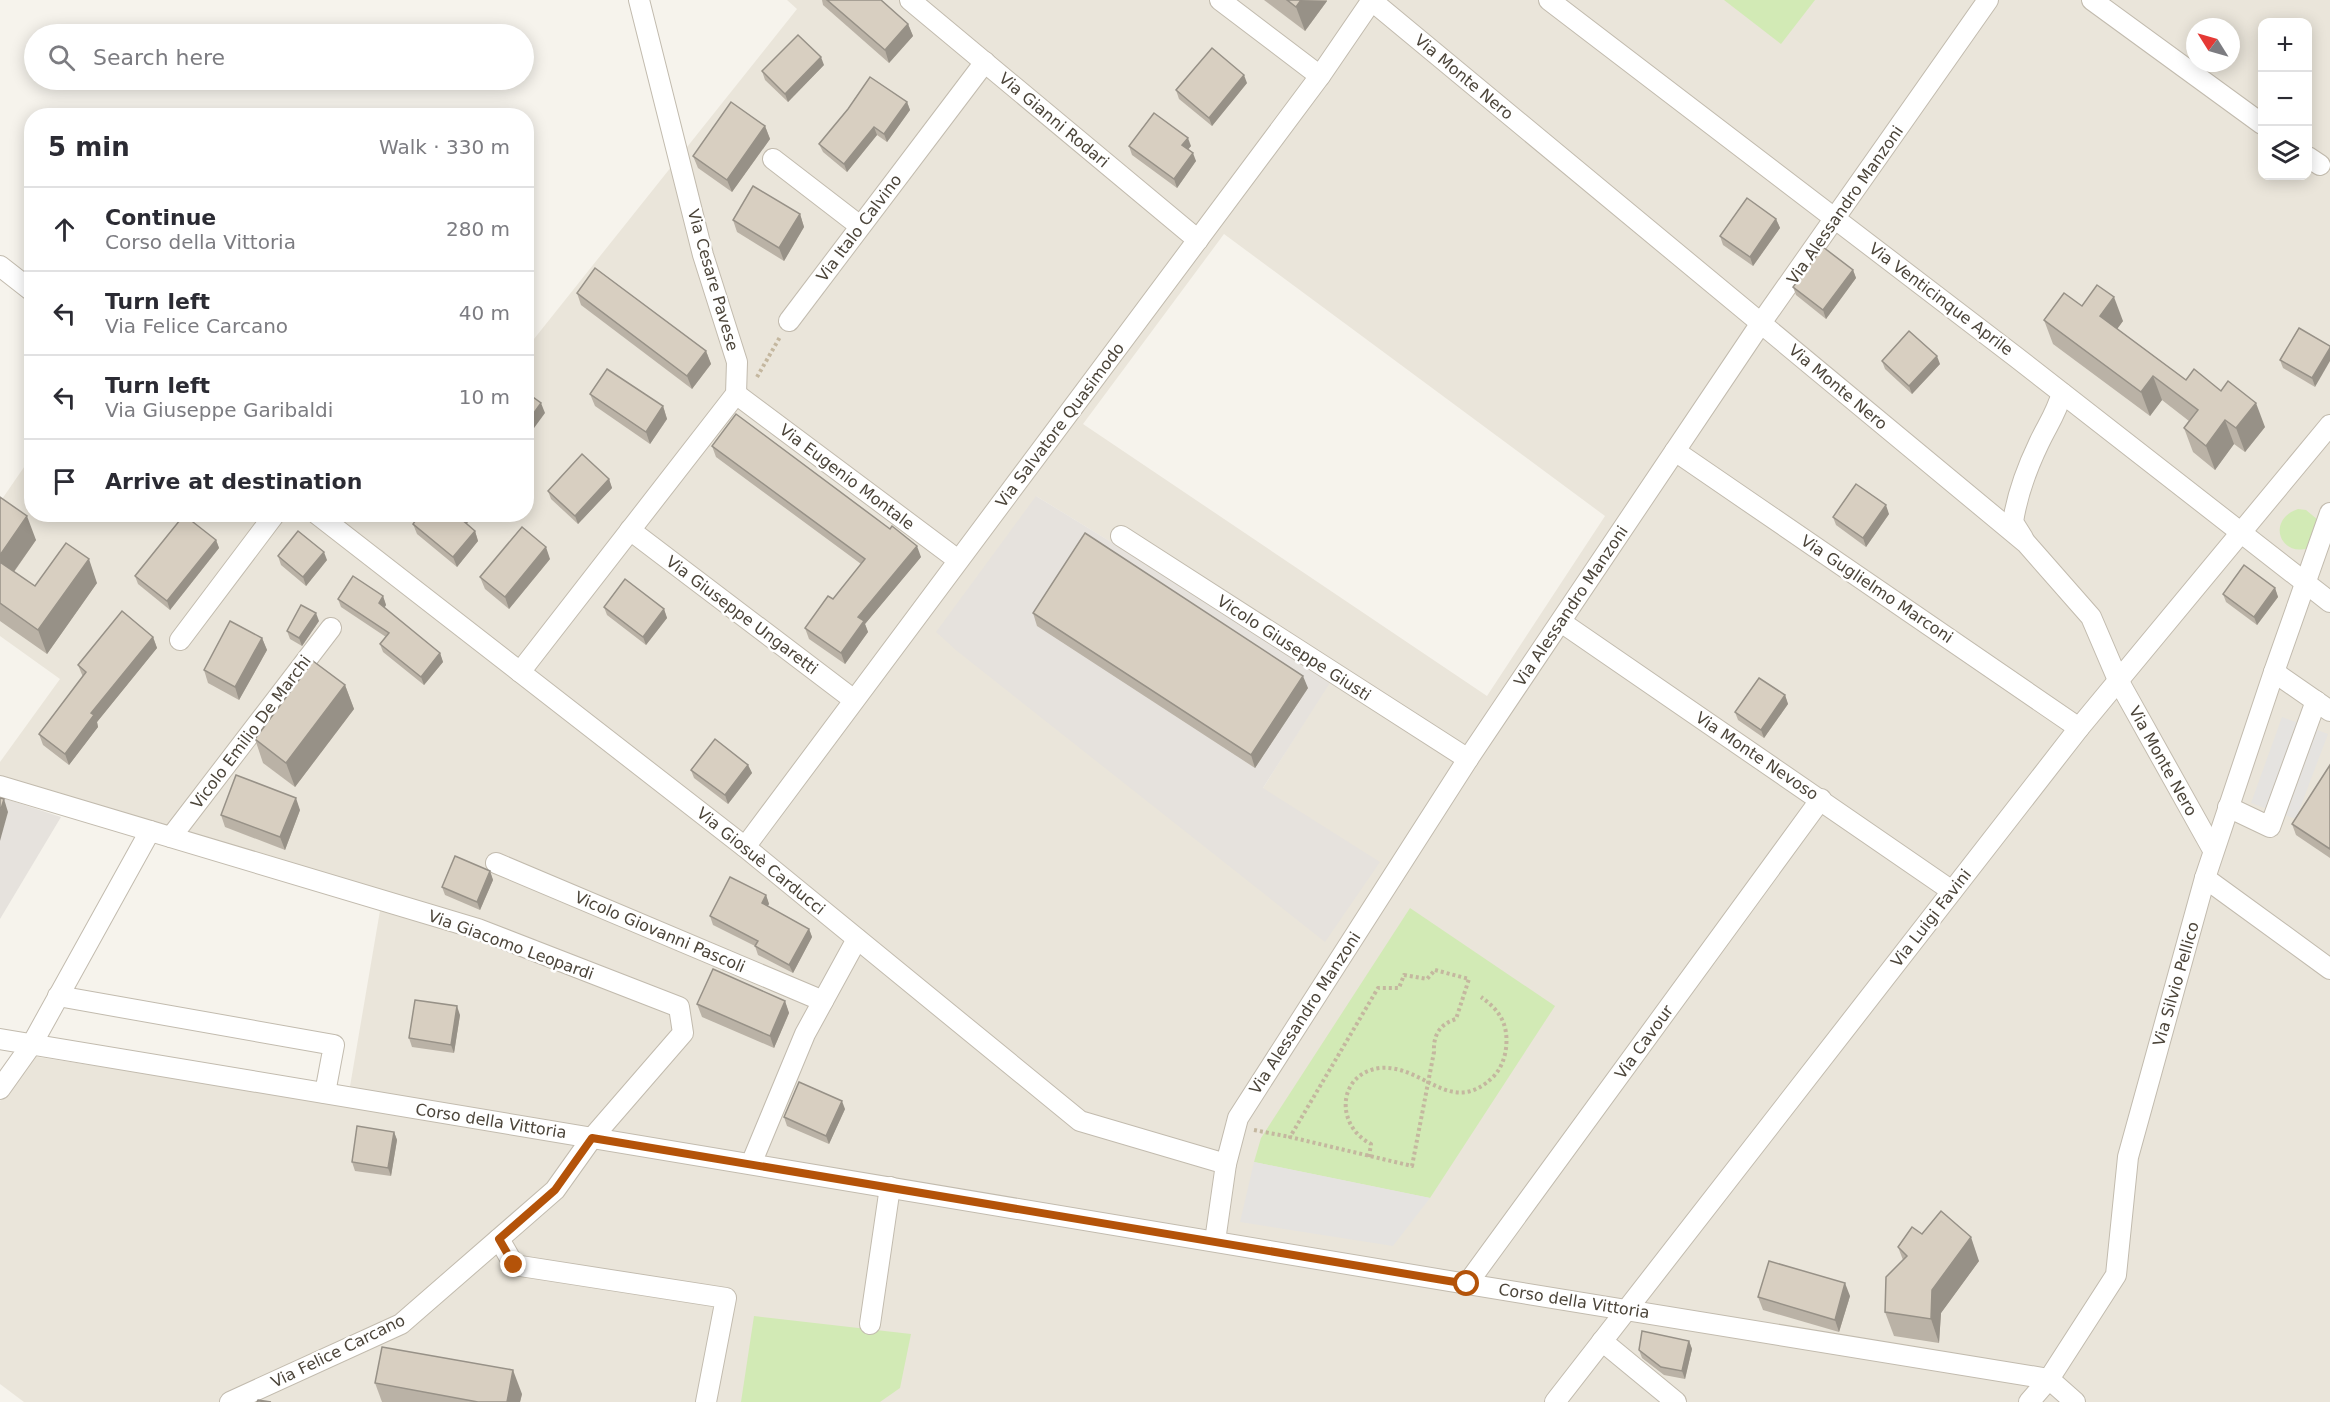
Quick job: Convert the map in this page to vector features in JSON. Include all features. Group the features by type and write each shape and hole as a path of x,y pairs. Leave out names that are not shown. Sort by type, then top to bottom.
{"street":[{"name":"Via Cesare Pavese","path":"639,0 703,255 736,362 736,394"},
{"name":"Via Gianni Rodari","path":"910,0 1198,240"},
{"path":"1220,0 1320,76"},
{"name":"Via Salvatore Quasimodo","path":"745,847 1320,76 1372,0"},
{"name":"Via Monte Nero","path":"1372,0 2026,543 2091,617 2118,680 2213,850"},
{"name":"Via Venticinque Aprile","path":"1550,0 2330,602"},
{"name":"Via Alessandro Manzoni","path":"1215,1241 1226,1164 1238,1118 1468,759 1761,323 1988,0"},
{"path":"2092,0 2258,121"},
{"name":"Via Italo Calvino","path":"789,321 985,62"},
{"path":"773,159 860,226"},
{"path":"0,266 24,285"},
{"path":"2026,543 2013,522 2017,498 2039,443 2055,415 2062,393"},
{"path":"520,672 736,394"},
{"name":"Via Eugenio Montale","path":"736,394 958,560"},
{"name":"Via Luigi Favini","path":"1555,1402 2079,728 2330,425"},
{"name":"Via Guglielmo Marconi","path":"1675,451 2079,728"},
{"name":"Via Silvio Pellico","path":"2029,1402 2049,1379 2116,1275 2128,1157 2205,878 2330,513"},
{"path":"180,640 269,522"},
{"name":"Via Giosuè Carducci","path":"327,522 745,847 1080,1121 1226,1164"},
{"name":"Via Giuseppe Ungaretti","path":"630,530 854,700"},
{"name":"Vicolo Giuseppe Giusti","path":"1120,536 1468,759"},
{"name":"Via Monte Nevoso","path":"1561,622 1952,891"},
{"name":"Vicolo Emilio De Marchi","path":"171,837 331,628"},
{"path":"2228,807 2270,827 2323,706 2274,672"},
{"name":"Via Giacomo Leopardi","path":"0,786 478,929 679,1007 683,1033 592,1138"},
{"name":"Via Cavour","path":"1467,1284 1821,799"},
{"path":"0,1089 32,1044 150,831"},
{"name":"Vicolo Giovanni Pascoli","path":"496,864 823,1001"},
{"path":"2205,878 2330,969"},
{"path":"751,1164 805,1034 857,939"},
{"path":"58,996 334,1045 325,1093"},
{"name":"Corso della Vittoria","path":"0,1039 2049,1379"},
{"name":"Via Felice Carcano","path":"230,1402 401,1324 555,1190 592,1138"},
{"path":"870,1324 890,1187"},
{"path":"499,1239 514,1265 726,1298 706,1402"},
{"path":"1602,1341 1676,1402"},
{"path":"2049,1379 2075,1402"}],"path":[{"path":"736,394 759,375 789,321"},
{"path":"1236,1127 1290,1137 1412,1166 1435,1036 1444,1024 1456,1019 1469,979 1435,970 1427,979 1404,975 1399,988 1378,988 1290,1137"},
{"path":"1369,1157 1371,1144 1354,1131 1346,1111 1346,1100 1355,1081 1372,1070 1392,1069 1447,1092 1458,1093 1480,1087 1497,1072 1506,1052 1506,1031 1497,1011 1481,997"}],"shaded area":[{"path":"787,0 2330,0 2330,1402 24,1402 0,1384 0,1101 31,1056 347,1104 383,893 0,779 0,762 60,679 0,636 0,502 24,467 24,522 534,522 534,339 797,9","holes":["1224,234 1605,516 1487,696 1083,424","1036,496 1332,678 1263,788"]},
{"path":"1036,496 1333,678 1263,788 1380,862 1325,942 936,632"},
{"path":"2282,717 2328,734 2296,819 2251,803"},
{"path":"0,797 61,817 0,919"},
{"path":"1254,1162 1430,1198 1393,1246 1240,1222"}],"green space":[{"path":"1724,0 1815,0 1781,44"},
{"path":"2298,509 2306,510 2318,520 2311,547 2300,550 2285,544 2280,529 2282,521 2288,514"},
{"path":"1410,908 1555,1006 1430,1198 1254,1162 1261,1138"},
{"path":"754,1316 911,1334 900,1388 880,1402 741,1402"}],"building":[{"path":"827,0 881,0 908,24 885,50"},
{"path":"1287,0 1301,0 1296,7"},
{"path":"798,35 821,57 785,94 762,71"},
{"path":"1212,48 1244,75 1209,118 1176,90"},
{"path":"870,77 907,102 884,134 874,127 844,164 819,144 848,109"},
{"path":"731,102 765,126 727,180 693,156"},
{"path":"1154,113 1188,138 1182,145 1193,153 1174,179 1129,146"},
{"path":"753,186 800,214 779,248 733,220"},
{"path":"1747,198 1776,219 1750,257 1720,236"},
{"path":"1823,247 1853,270 1823,310 1793,287"},
{"path":"595,268 706,351 687,376 577,293"},
{"path":"2097,285 2114,297 2100,316 2186,380 2194,369 2221,391 2228,381 2256,403 2236,428 2225,420 2206,446 2184,428 2198,410 2153,376 2141,392 2044,320 2064,293 2082,306"},
{"path":"2299,328 2330,346 2312,378 2280,360"},
{"path":"1909,331 1937,356 1909,386 1882,361"},
{"path":"607,369 663,406 646,432 590,394"},
{"path":"534,398 541,403 534,413"},
{"path":"736,414 890,529 892,526 917,546 858,617 864,621 841,653 805,628 828,596 833,599 865,559 712,446"},
{"path":"582,454 609,479 575,516 548,491"},
{"path":"1856,484 1886,505 1863,538 1833,517"},
{"path":"0,497 24,514 24,520 0,555"},
{"path":"178,522 193,522 216,540 167,601 135,576"},
{"path":"414,522 465,522 475,531 453,557 413,524"},
{"path":"522,527 546,547 505,597 480,577"},
{"path":"298,531 324,552 303,577 278,556"},
{"path":"1085,533 1303,676 1251,755 1033,613"},
{"path":"66,543 89,559 38,630 0,603 0,562 35,586"},
{"path":"2244,565 2275,588 2254,617 2223,594"},
{"path":"353,576 383,596 379,603 440,653 421,677 380,644 389,633 338,599"},
{"path":"625,579 664,609 643,637 604,607"},
{"path":"301,605 316,613 299,638 287,631"},
{"path":"122,611 153,637 91,713 94,715 65,754 39,734 86,672 78,665"},
{"path":"230,621 262,638 235,687 204,670"},
{"path":"313,661 345,685 286,763 255,739"},
{"path":"1759,678 1785,695 1761,730 1735,712"},
{"path":"715,739 748,765 725,795 691,770"},
{"path":"2330,765 2330,849 2292,824"},
{"path":"236,775 296,798 280,837 221,815"},
{"path":"0,798 4,799 0,812"},
{"path":"455,856 490,871 477,902 442,887"},
{"path":"730,877 766,895 762,903 809,929 789,965 755,946 758,941 710,916"},
{"path":"713,969 785,1001 770,1036 697,1004"},
{"path":"415,1000 457,1006 451,1045 409,1038"},
{"path":"799,1082 842,1101 826,1136 784,1117"},
{"path":"357,1126 394,1132 388,1168 352,1162"},
{"path":"1941,1211 1971,1237 1932,1290 1931,1319 1885,1312 1886,1277 1907,1256 1898,1247 1912,1227 1922,1234"},
{"path":"1769,1261 1845,1283 1835,1320 1758,1297"},
{"path":"1642,1331 1689,1341 1682,1371 1661,1367 1639,1350"},
{"path":"382,1347 513,1370 507,1402 478,1402 375,1383"}],"route":[{"path":"514,1265 499,1239 555,1190 592,1138 1467,1284"}]}
